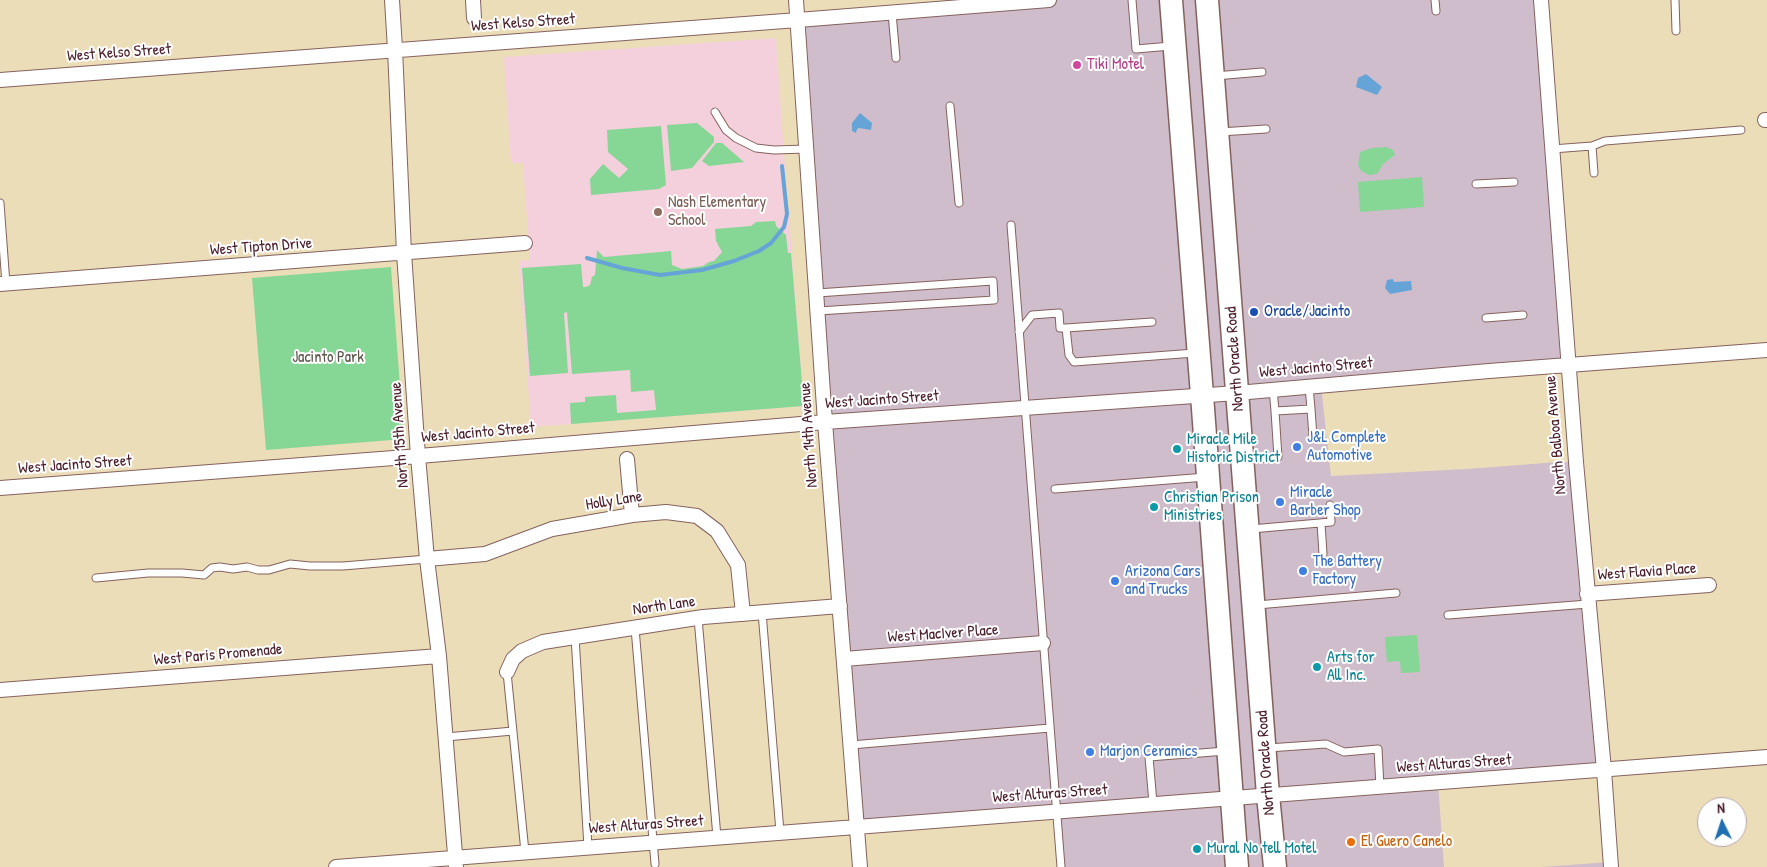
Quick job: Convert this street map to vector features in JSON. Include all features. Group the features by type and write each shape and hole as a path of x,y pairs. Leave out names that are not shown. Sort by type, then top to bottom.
{"main road":[{"path":"1171,0 1237,867"},
{"name":"North Oracle Road","path":"1207,0 1275,867"}],"street":[{"name":"North 15th Avenue","path":"392,0 404,253 418,456 427,559 439,656 456,862"},
{"path":"473,0 474,18"},
{"name":"North 14th Avenue","path":"796,0 860,867"},
{"name":"West Kelso Street","path":"0,80 892,13 994,2 1049,0"},
{"name":"North Balboa Avenue","path":"1541,0 1568,365 1611,867"},
{"name":"West Tipton Drive","path":"3,284 525,244"},
{"name":"West Jacinto Street","path":"0,488 826,422 1202,396 1767,350"},
{"path":"627,460 632,515"},
{"name":"Holly Lane","path":"427,559 485,554 552,529 632,515 666,512 696,516 717,531 738,565 743,614"},
{"name":"West Flavia Place","path":"1587,599 1709,585"},
{"name":"North Lane","path":"507,672 513,659 522,651 543,642 698,618 840,606"},
{"name":"West MacIver Place","path":"844,659 1043,643"},
{"name":"West Paris Promenade","path":"0,690 439,656"},
{"name":"West Alturas Street","path":"336,867 456,862 525,852 1767,757"}],"lane":[{"path":"1132,0 1136,49 1174,46"},
{"path":"1435,0 1436,11"},
{"path":"1675,0 1676,31"},
{"path":"892,13 896,58"},
{"path":"1213,76 1262,72"},
{"path":"950,106 959,204"},
{"path":"715,112 726,130 736,138 756,148 807,150"},
{"path":"1218,133 1266,129"},
{"path":"1552,149 1592,146 1605,141 1741,130"},
{"path":"1592,146 1594,173"},
{"path":"1476,184 1514,182"},
{"path":"0,203 3,284"},
{"path":"1012,225 1043,643 1062,867"},
{"path":"817,293 993,281 994,300 818,311"},
{"path":"1019,332 1032,315 1059,314 1060,328 1152,322"},
{"path":"1486,318 1523,315"},
{"path":"1066,328 1069,355 1074,362 1199,353"},
{"path":"1309,386 1313,437"},
{"path":"1243,460 1278,457 1273,389"},
{"path":"1275,411 1311,408"},
{"path":"1055,488 1208,477"},
{"path":"1248,529 1331,522 1330,504"},
{"path":"1321,523 1323,554"},
{"path":"96,578 148,573 204,574 212,568 220,567 233,569 247,567 269,570 290,564 344,566 427,559"},
{"path":"1254,605 1396,593"},
{"path":"1448,615 1587,599"},
{"path":"762,612 780,832"},
{"path":"698,618 717,837"},
{"path":"635,628 652,842 656,866"},
{"path":"575,636 588,847"},
{"path":"507,672 525,852"},
{"path":"850,745 1050,728"},
{"path":"446,737 513,731"},
{"path":"1265,748 1326,744 1344,752 1378,750 1380,787"},
{"path":"1152,803 1149,757 1229,751"}],"shaded area":[{"path":"991,0 1541,0 1568,365 1321,386 1331,476 1576,462 1604,770 1438,782 1444,867 1061,867 1058,811 858,826 798,20"},
{"name":"Nash Elementary School","path":"776,38 804,406 531,427 519,261 530,260 523,163 511,163 504,57"},
{"path":"1610,862 1611,867 1541,867"}],"green space":[{"path":"697,123 714,137 714,142 692,168 671,171 667,125"},
{"path":"661,126 666,185 659,189 591,195 590,179 603,164 619,178 628,169 608,152 607,130"},
{"path":"716,143 722,143 744,162 709,166 702,161"},
{"path":"1386,147 1393,150 1395,155 1383,164 1377,174 1369,175 1361,171 1358,165 1360,152 1372,148"},
{"path":"1422,177 1424,207 1360,212 1358,182"},
{"path":"775,221 776,226 786,235 788,253 791,253 804,406 571,424 570,403 585,402 585,397 616,395 617,413 656,410 654,390 631,392 630,370 572,374 567,312 564,313 568,373 530,376 522,268 581,264 583,287 586,287 590,285 592,277 595,275 597,250 604,257 671,251 672,265 682,269 703,266 714,261 722,252 716,241 715,229 751,226 756,222"},
{"name":"Jacinto Park","path":"391,267 404,439 266,450 252,278"},
{"path":"1417,635 1420,672 1401,673 1400,661 1387,662 1385,637"}],"water":[{"path":"1366,74 1382,87 1377,95 1356,87 1358,78"},
{"path":"860,113 872,123 871,130 859,128 856,133 852,131 852,123"},
{"path":"1393,279 1394,282 1411,281 1412,290 1390,294 1385,288 1387,280"}],"waterway":[{"path":"587,258 622,268 660,275 702,270 734,261 759,251 771,243 784,227 787,214 782,166"}],"place":[{"name":"Tiki Motel","path":"1077,65"},
{"name":"Nash Elementary School","path":"658,212"},
{"name":"Oracle/Jacinto","path":"1254,312"},
{"name":"J&L Complete Automotive","path":"1297,447"},
{"name":"Miracle Mile Historic District","path":"1177,449"},
{"name":"Miracle Barber Shop","path":"1280,502"},
{"name":"Christian Prison Ministries","path":"1154,507"},
{"name":"The Battery Factory","path":"1303,571"},
{"name":"Arizona Cars and Trucks","path":"1115,581"},
{"name":"Arts for All Inc.","path":"1317,667"},
{"name":"Marjon Ceramics","path":"1090,752"},
{"name":"El Guero Canelo","path":"1351,842"},
{"name":"Mural No tell Motel","path":"1197,849"}]}
